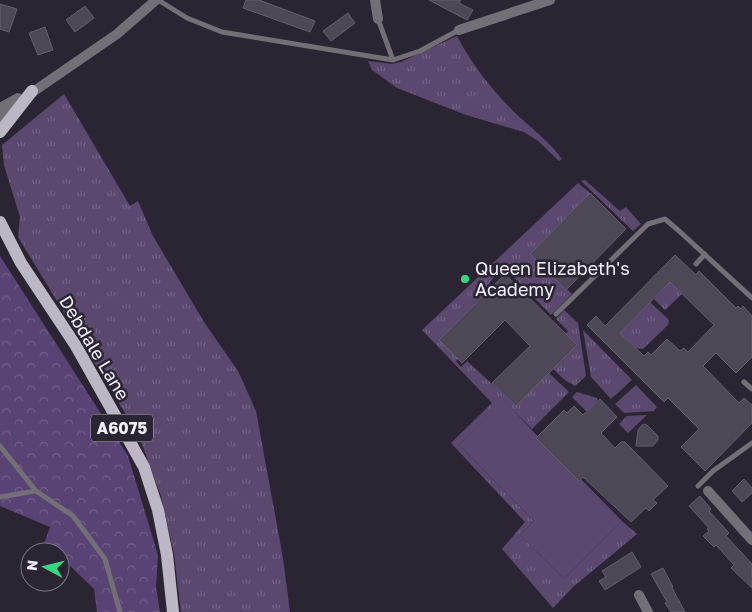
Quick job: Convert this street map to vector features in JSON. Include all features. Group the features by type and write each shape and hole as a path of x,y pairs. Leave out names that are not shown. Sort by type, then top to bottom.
{"main road":[{"path":"0,132 32,91"},
{"name":"Debdale Lane","path":"0,222 21,263 76,346 144,468 158,510 173,612"}],"street":[{"path":"0,108 32,91 117,34 157,0"},
{"path":"375,0 378,20"},
{"path":"459,30 550,0"},
{"path":"0,119 32,91"},
{"path":"702,487 752,540"},
{"path":"639,595 648,612"}],"lane":[{"path":"157,0 187,18 222,32 393,60 420,51 459,30"},
{"path":"378,20 393,60"},
{"path":"556,314 648,224 657,220 666,220 752,298"},
{"path":"696,264 705,254"},
{"path":"744,382 752,389"},
{"path":"702,487 713,471 752,443"},
{"path":"0,446 36,492 73,516 105,558 120,612"},
{"path":"0,497 36,492"}],"green space":[{"path":"457,36 469,57 490,86 562,159 559,161 538,141 524,132 466,115 397,88 372,70 368,61 392,64 401,62"},
{"path":"64,94 130,206 138,201 153,236 204,322 238,371 256,411 283,558 290,612 181,612 174,554 161,496 139,436 18,237 20,217 4,165 2,145"},
{"path":"585,180 620,211 626,207 641,224 633,231 581,181"},
{"path":"578,183 590,193 530,254 572,294 551,315 504,267 489,283 492,286 439,340 458,359 456,361 461,367 467,361 516,406 549,373 569,392 532,429 504,401 459,445 534,521 520,535 564,579 622,521 637,534 573,587 553,608 502,549 525,522 451,443 492,403 422,330"},
{"path":"0,256 128,456 158,555 156,587 160,612 97,612 94,589 70,566 70,542 44,542 50,527 0,506"},
{"path":"670,282 682,294 665,310 654,299"},
{"path":"650,302 669,320 668,325 643,349 635,348 620,333"},
{"path":"564,310 578,323 586,376 575,386 566,381 553,369 577,345 565,334 568,331 556,319"},
{"path":"583,330 632,380 611,399 591,377"},
{"path":"636,385 657,407 654,411 624,413 615,404"},
{"path":"577,392 597,398 598,400 587,412 572,397"},
{"path":"504,400 579,481 581,479 622,521 564,579 520,535 534,521 459,445"},
{"path":"647,415 628,433 619,424 627,416"}],"building":[{"path":"246,0 259,0 315,21 310,32 243,8"},
{"path":"429,0 461,0 459,3 473,10 467,20"},
{"path":"0,4 17,9 9,32 0,29"},
{"path":"85,6 94,18 75,32 66,20"},
{"path":"348,13 355,23 331,41 323,31"},
{"path":"45,27 53,50 38,55 29,33"},
{"path":"590,193 626,229 566,290 530,254"},
{"path":"675,255 696,275 699,271 736,308 738,306 741,309 743,306 752,316 752,357 736,373 716,353 703,366 739,403 744,398 752,405 752,423 705,471 681,447 699,429 668,398 664,402 587,325 596,316 605,326","holes":["670,282 714,325 688,352 684,348 680,351 667,339 651,355 648,352 644,356 620,333"]},
{"path":"505,274 577,345 516,406 492,383 530,346 505,320 462,363 439,340"},
{"path":"600,399 617,417 601,433 615,448 621,442 625,442 668,486 653,500 657,503 649,511 646,508 631,522 583,477 579,481 536,438 564,410 567,413 574,406 583,415"},
{"path":"643,424 647,425 658,436 658,440 653,446 636,446 638,430"},
{"path":"744,479 752,488 752,493 742,502 732,491"},
{"path":"700,496 711,509 709,511 729,533 726,536 752,564 752,588 731,568 734,565 716,545 714,547 703,536 709,531 707,529 709,528 689,506"},
{"path":"632,552 641,567 605,590 599,581 606,577 602,571"},
{"path":"663,568 685,612 671,612 665,603 667,602 651,574"}],"place":[{"name":"Queen Elizabeth's Academy","path":"465,279"}]}
